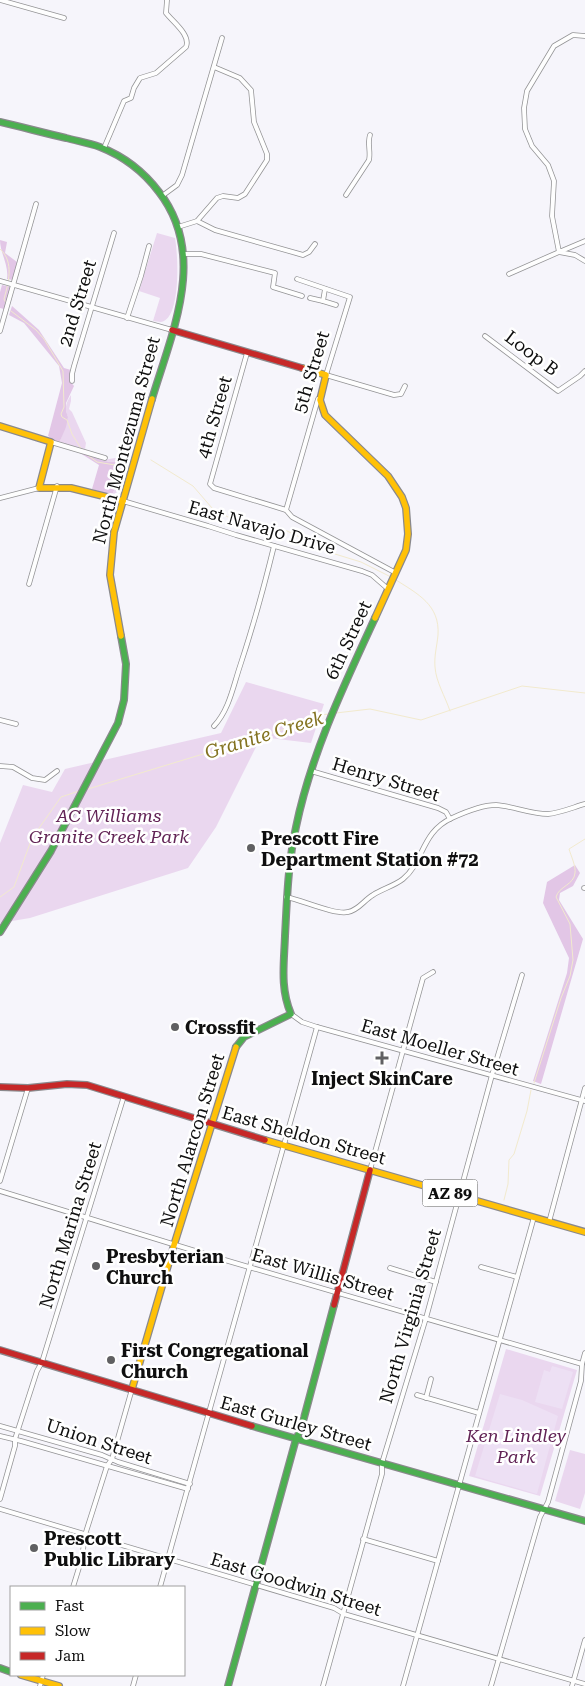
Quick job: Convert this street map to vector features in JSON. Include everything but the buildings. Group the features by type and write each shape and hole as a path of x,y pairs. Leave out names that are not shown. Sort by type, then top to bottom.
{"main road":[{"name":"North Montezuma Street","path":"0,122 86,142 104,148 138,168 162,196 178,227 184,254 185,274 182,296 114,532 110,553 110,575 126,656 127,680 118,723 50,851 1,931"},
{"path":"172,330 326,375"},
{"name":"5th Street","path":"318,399 326,375"},
{"name":"6th Street","path":"291,1014 285,1000 284,975 286,897 295,829 311,771 328,722 406,550 409,535 409,521 404,499 397,486 389,476 325,416 320,408 318,399"},
{"path":"0,426 51,442 39,488 73,487 123,501"},
{"name":"North Alarcon Street","path":"132,1389 174,1245 236,1047 244,1037 291,1014"},
{"name":"East Sheldon Street","path":"0,1087 28,1088 78,1084 585,1232"},
{"path":"228,1686 296,1439 301,1429 370,1170"},
{"name":"East Gurley Street","path":"0,1350 296,1439 585,1521"},
{"path":"25,1676 59,1686"}],"street":[{"path":"0,0 64,18"},
{"path":"104,148 124,101 131,98 140,78 156,73 186,47 188,42 187,36 166,13 167,0"},
{"path":"559,252 552,216 554,181 548,165 532,146 525,129 524,108 527,91 554,46 574,35 585,36"},
{"path":"162,196 176,185 182,175 222,38"},
{"path":"178,227 197,221 217,198 223,196 238,198 245,194 266,160 267,154 254,122 251,90 240,78 214,67"},
{"path":"346,195 369,160 368,142 370,135"},
{"path":"0,331 36,204"},
{"path":"197,221 214,230 303,254 309,252 315,244"},
{"name":"2nd Street","path":"72,381 74,366 114,233"},
{"path":"509,274 585,241"},
{"path":"127,318 149,246"},
{"path":"559,252 575,255 585,261"},
{"path":"184,254 200,254 275,274 273,287 302,296"},
{"name":"5th Street","path":"297,279 350,297 326,375"},
{"path":"2,281 172,330"},
{"path":"323,301 325,289"},
{"path":"310,298 336,305"},
{"name":"Loop B","path":"486,336 558,390 585,371"},
{"name":"4th Street","path":"247,353 210,484 214,488 286,510"},
{"path":"326,375 394,395 401,394 404,386"},
{"name":"5th Street","path":"286,510 318,399"},
{"path":"51,442 105,458"},
{"path":"29,584 57,486"},
{"path":"0,498 39,488"},
{"name":"East Navajo Drive","path":"123,501 362,571 372,575 388,589"},
{"path":"286,510 292,517 394,577"},
{"path":"214,726 220,720 229,701 250,637 274,546"},
{"path":"0,720 16,724"},
{"path":"0,766 13,768 32,778 45,780 57,772"},
{"name":"Henry Street","path":"311,771 438,808 446,812 450,819"},
{"path":"286,897 337,912 348,912 357,908 371,896 402,879 413,868 426,840 436,829 450,819 476,808 495,805 525,812 550,814 585,804"},
{"path":"370,1170 423,978 433,972"},
{"name":"North Virginia Street","path":"323,1686 382,1474 382,1463 426,1318 492,1075 522,976"},
{"name":"East Moeller Street","path":"291,1014 302,1022 317,1027 583,1101"},
{"path":"160,1586 317,1027"},
{"path":"0,1180 28,1088"},
{"path":"549,1222 585,1088"},
{"name":"North Marina Street","path":"0,1499 15,1446 15,1439 37,1371 42,1362 124,1096"},
{"name":"East Willis Street","path":"0,1191 174,1245 582,1364"},
{"path":"403,1686 534,1217"},
{"path":"481,1267 517,1278"},
{"path":"390,1268 436,1282"},
{"path":"491,1686 543,1510 548,1502 581,1380 585,1353"},
{"path":"426,1398 431,1379"},
{"path":"73,1586 82,1558 85,1535 107,1466 112,1459 132,1389"},
{"path":"417,1395 479,1413"},
{"name":"Union Street","path":"0,1426 102,1455 190,1484"},
{"name":"Union Street","path":"0,1436 188,1489"},
{"name":"East Goodwin Street","path":"0,1510 334,1608 344,1614 585,1684"},
{"path":"364,1539 438,1560"},
{"path":"572,1686 585,1640"}],"green space":[{"path":"157,233 175,238 177,256 176,295 169,316 161,322 153,321 160,298 139,291"},
{"path":"71,395 69,409 86,443 85,449 57,442 60,441 68,417 66,406"},
{"path":"115,458 127,461 119,491 112,495 116,486 114,470 104,460"},
{"name":"AC Williams Granite Creek Park","path":"246,682 324,704 311,743 261,737 216,827 188,868 30,918 0,923 0,843 23,785 52,792 65,769 221,733"},
{"name":"Ken Lindley Park","path":"506,1349 577,1370 540,1496 469,1476"},
{"path":"552,1366 573,1372 562,1409 535,1402 544,1370 550,1372"},
{"path":"500,1394 522,1400 558,1416 537,1494 475,1476"},
{"path":"570,1450 585,1454 585,1493 580,1509 555,1501"}],"shaded area":[{"path":"0,240 7,242 5,253 17,262 13,280 7,279 7,269"},
{"path":"2,285 11,287 4,309 0,308"},
{"path":"12,306 39,330 64,368 71,370 70,381 74,386 66,403 68,417 60,441 57,442 48,436 62,383 59,366 24,323 9,315"},
{"path":"80,453 108,462 115,462 117,468 114,470 114,481 116,486 112,495 92,489 99,465"},
{"path":"575,865 580,873 573,886 560,893 559,900 583,939 541,1084 533,1081 567,973 569,958 543,903 547,882"}],"waterway":[{"path":"0,249 5,254 9,267 4,299 6,303"},
{"path":"11,311 36,330 44,339 63,371 64,407 61,414 67,420 72,434 82,450"},
{"path":"86,454 97,462 115,465"},
{"path":"151,460 193,486 212,508 228,517 261,528 287,531 335,554 361,562 391,577"},
{"path":"396,580 426,602 435,616 438,625 435,667 439,684 450,711"},
{"name":"Granite Creek","path":"336,713 370,709 421,720 522,686 585,693"},
{"name":"Granite Creek","path":"88,789 282,730 320,715 329,714"},
{"name":"Granite Creek","path":"0,897 14,887 32,838 61,797 79,791"},
{"path":"534,1083 561,998 570,976 573,960 570,924 556,897 560,890 574,877 575,867 569,849 585,839"},
{"path":"504,1200 508,1184 509,1160 514,1154 527,1111 531,1090"}],"traffic: fast":[{"path":"0,122 92,144 117,155 140,171 159,192 174,216 181,242 184,268 181,294 176,321 152,399"},
{"path":"236,1047 244,1037 291,1014 285,995 284,966 288,881 296,827 302,800 319,746 340,694 375,618"},
{"path":"0,932 51,851 118,723 124,700 126,664 121,636"},
{"path":"228,1686 334,1305"},
{"path":"252,1426 585,1521"},
{"path":"0,1668 10,1672"}],"traffic: slow":[{"path":"302,368 326,375 320,400 325,415 388,476 402,497 406,508 408,534 406,550 375,618"},
{"path":"121,636 110,575 114,532 152,399"},
{"path":"0,426 51,442 39,488 71,488 123,501"},
{"path":"132,1389 174,1245 236,1047"},
{"path":"265,1140 585,1232"},
{"path":"24,1676 59,1686"}],"traffic: jam":[{"path":"172,330 302,368"},
{"path":"0,1087 28,1088 67,1084 87,1085 265,1140"},
{"path":"334,1305 370,1170"},
{"path":"0,1350 252,1426"}],"place":[{"name":"Prescott Fire Department Station #72","path":"251,848"},
{"name":"Crossfit","path":"175,1027"},
{"name":"Inject SkinCare","path":"382,1058"},
{"name":"Presbyterian Church","path":"96,1266"},
{"name":"First Congregational Church","path":"111,1360"},
{"name":"Prescott Public Library","path":"34,1548"}]}
